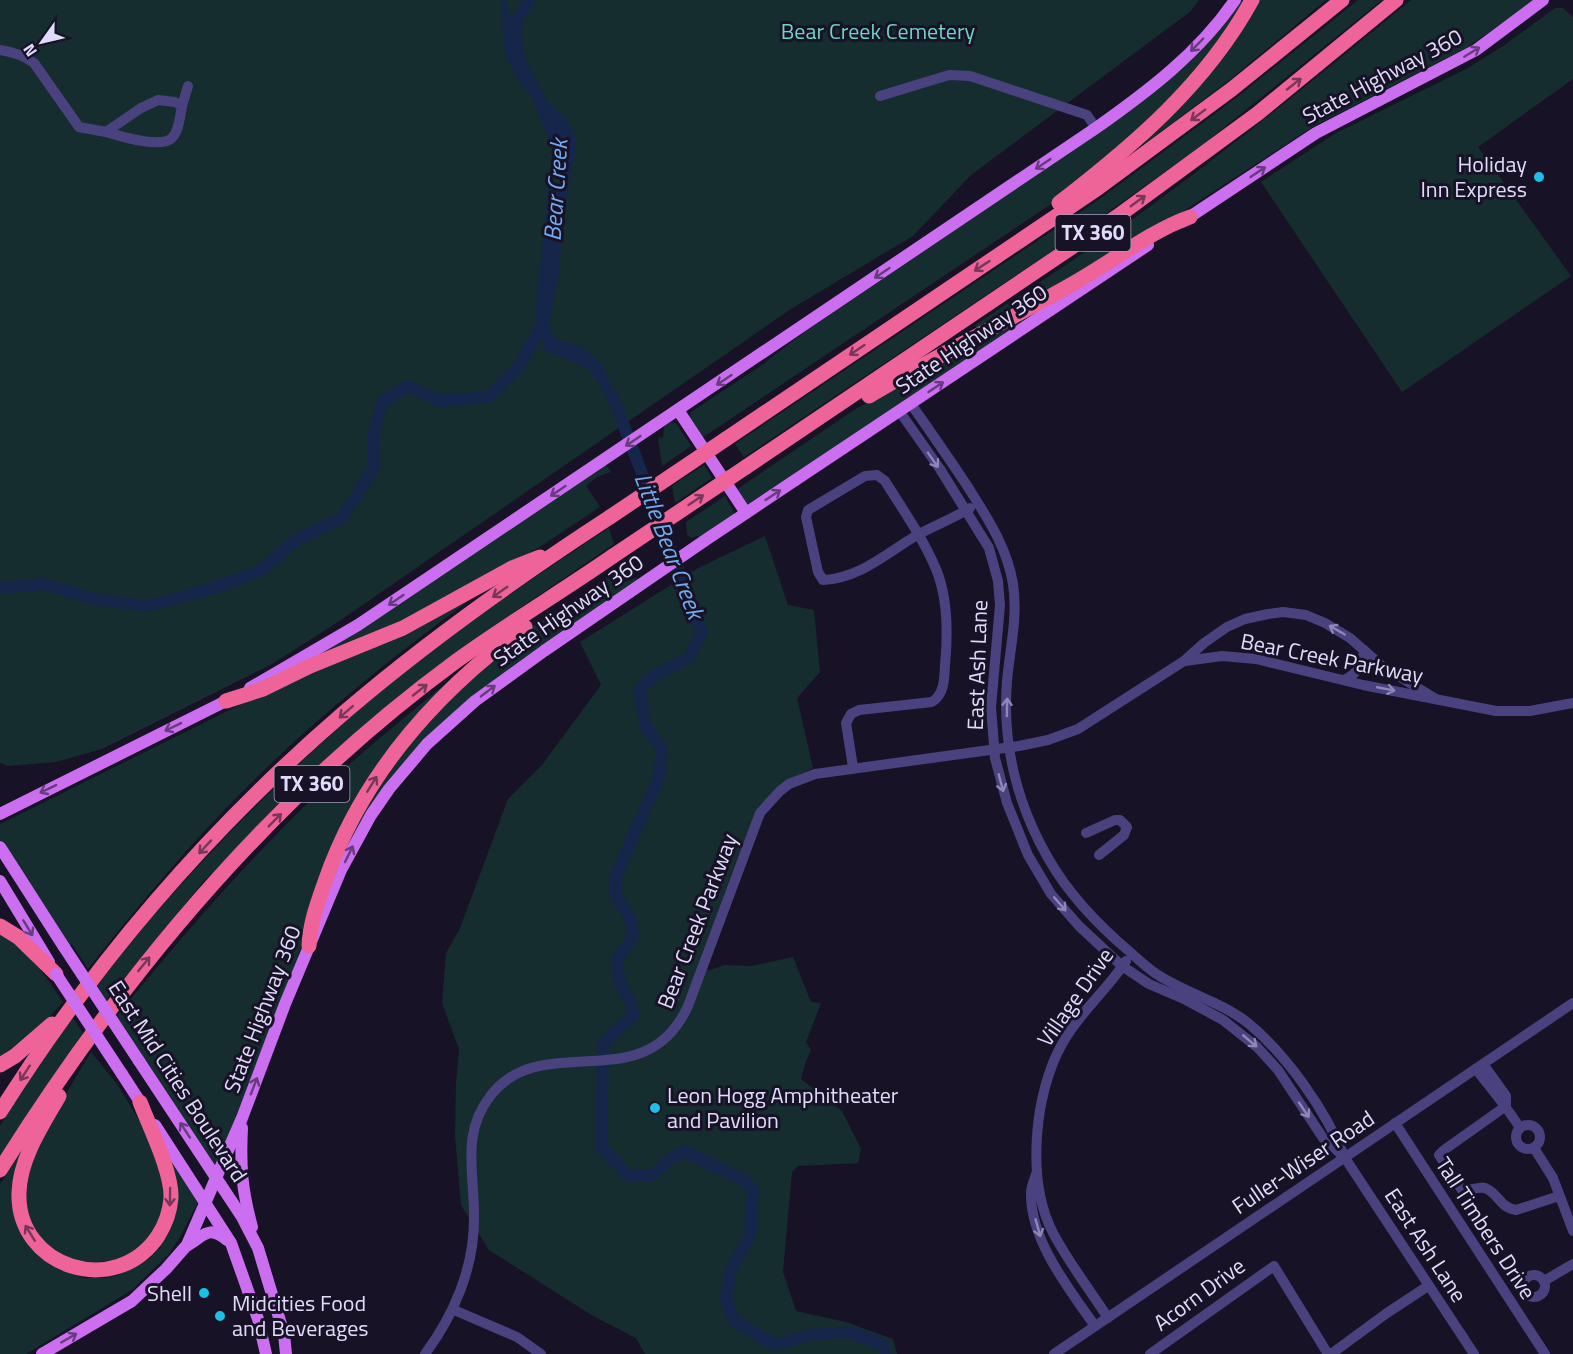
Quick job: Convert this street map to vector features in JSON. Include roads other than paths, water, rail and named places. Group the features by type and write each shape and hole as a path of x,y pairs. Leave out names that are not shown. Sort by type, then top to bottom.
{"highway":[{"path":"1023,239 1039,219 1126,150 1190,88 1218,54 1252,0"},
{"name":"TX 360","path":"0,1112 71,1008 131,932 192,861 284,768 345,712 425,647 565,546 1098,188 1274,56 1342,0"},
{"name":"TX 360","path":"0,1170 83,1044 144,964 211,886 318,778 394,710 455,662 1162,184 1281,94 1396,0"},
{"path":"777,446 804,438 900,377 1073,284 1172,224 1190,217"},
{"path":"226,701 263,689 310,666 403,628 512,568 565,546"},
{"path":"309,946 310,927 332,861 347,828 383,765 408,733 462,679 505,642 576,590 588,573"},
{"path":"0,926 18,937 56,974"},
{"path":"0,1065 15,1056 71,1008"},
{"path":"83,1044 27,1159 19,1192 20,1209 28,1231 43,1250 56,1260 87,1270 105,1270 124,1265 140,1256 163,1229 169,1214 171,1197 169,1181 140,1102"}],"main road":[{"path":"0,814 226,701 358,625 1096,128 1151,88 1180,63 1207,35 1235,0"},
{"name":"State Highway 360","path":"42,1354 132,1301 166,1269 186,1245 217,1179 309,946 352,847 389,789 427,744 467,707 640,584 1190,217 1337,121 1476,50 1543,0"},
{"path":"678,410 746,513"},
{"path":"0,803 22,801"},
{"name":"East Mid Cities Boulevard","path":"0,847 242,1217 258,1248 284,1334 286,1354"},
{"name":"East Mid Cities Boulevard","path":"0,881 56,974 231,1243 247,1283 266,1354"},
{"path":"242,1118 240,1167 243,1190 258,1248"},
{"path":"186,1245 209,1232 216,1232 231,1243"}],"street":[{"path":"0,50 14,52 34,63 79,127 149,142 167,141 176,132 188,86"},
{"path":"880,96 950,75 970,76 1087,115 1096,128"},
{"path":"106,132 152,101 169,100 182,106"},
{"name":"East Ash Lane","path":"911,404 978,503 1005,551 1015,600 1006,721 1014,777 1024,806 1049,859 1070,891 1096,921 1155,974 1228,1009 1248,1023 1285,1059 1334,1131 1345,1158 1471,1353"},
{"name":"East Ash Lane","path":"900,412 989,548 998,581 1000,605 993,670 991,719 1000,780 1028,855 1051,894 1079,926 1122,966 1149,984 1220,1018 1257,1047 1269,1060 1323,1138 1345,1158"},
{"path":"853,767 846,723 850,714 859,710 932,702 940,697 943,689 947,643 945,607 937,571 919,534 885,481 877,475 865,476 808,510 806,517 818,572 823,580 832,580 868,567 919,534 978,503"},
{"name":"Bear Creek Parkway","path":"425,1354 454,1310 466,1272 474,1218 471,1144 480,1114 492,1094 513,1077 541,1065 562,1062 613,1061 642,1053 655,1045 681,1020 760,813 766,804 789,784 815,774 853,767 995,750 1048,741 1078,729 1184,662 1203,643 1227,627 1245,619 1283,612 1306,615 1325,623 1350,638 1382,666 1436,699"},
{"path":"1344,680 1354,675 1359,669 1363,663 1364,650"},
{"name":"Bear Creek Parkway","path":"1184,662 1222,656 1256,659 1344,680 1497,711 1530,711 1573,703"},
{"path":"993,670 1008,671"},
{"path":"1086,833 1115,820 1120,820 1127,827 1124,835 1099,855"},
{"name":"Village Drive","path":"1108,1318 1054,1234 1041,1199 1037,1171 1040,1113 1052,1063 1063,1042 1131,953"},
{"name":"Fuller-Wiser Road","path":"1054,1354 1573,1003"},
{"path":"1220,1018 1228,1009"},
{"path":"1480,1066 1506,1096 1506,1106 1520,1128"},
{"path":"1506,1106 1439,1155 1462,1190 1483,1187 1510,1209 1516,1210 1559,1196"},
{"name":"Tall Timbers Drive","path":"1395,1123 1545,1354"},
{"path":"1530,1125 1537,1128 1540,1139 1534,1148 1527,1149 1518,1144 1516,1136 1520,1128 1530,1125"},
{"path":"1534,1148 1553,1178 1573,1231"},
{"name":"Village Drive","path":"1037,1171 1031,1192 1037,1231 1058,1271 1095,1326"},
{"path":"1544,1281 1573,1264"},
{"name":"Acorn Drive","path":"1150,1354 1272,1266 1330,1354"},
{"path":"1330,1354 1428,1286"},
{"path":"454,1310 517,1337 541,1354"}],"water":[{"path":"501,0 505,0 525,58 542,91 529,94 511,67 504,43"},
{"path":"549,102 567,121 575,138 576,150 570,183 552,175 551,144 536,108"},
{"path":"549,181 569,189 562,217 560,268 551,314 535,316"},
{"path":"545,340 595,364 608,378 622,410 614,412 599,383 587,368 542,349"}],"waterway":[{"name":"Bear Creek","path":"517,50 515,22 529,0"},
{"name":"Bear Creek","path":"528,79 553,118"},
{"path":"0,588 44,584 94,599 149,606 214,588 260,571 296,540 342,518 374,468 373,436 383,401 408,386 440,401 489,397 520,365 542,324 545,298"},
{"name":"Little Bear Creek","path":"542,324 550,343 581,353 600,372"},
{"name":"Little Bear Creek","path":"613,397 702,632 689,658 655,675 640,689 645,726 662,749 659,777 616,876 616,896 631,920 633,936 617,960 620,984 632,1005 633,1016 603,1043 601,1147 628,1175 652,1175 673,1157 686,1152 744,1180 753,1190 750,1236 731,1270 726,1299 734,1321 775,1345 810,1335 849,1332 882,1344 886,1354"}],"place":[{"name":"Holiday Inn Express","path":"1539,177"},
{"name":"Leon Hogg Amphitheater and Pavilion","path":"655,1108"},
{"name":"Shell","path":"204,1293"},
{"name":"Midcities Food and Beverages","path":"220,1316"}],"park label":[{"name":"Bear Creek Cemetery","path":"878,31"}]}
